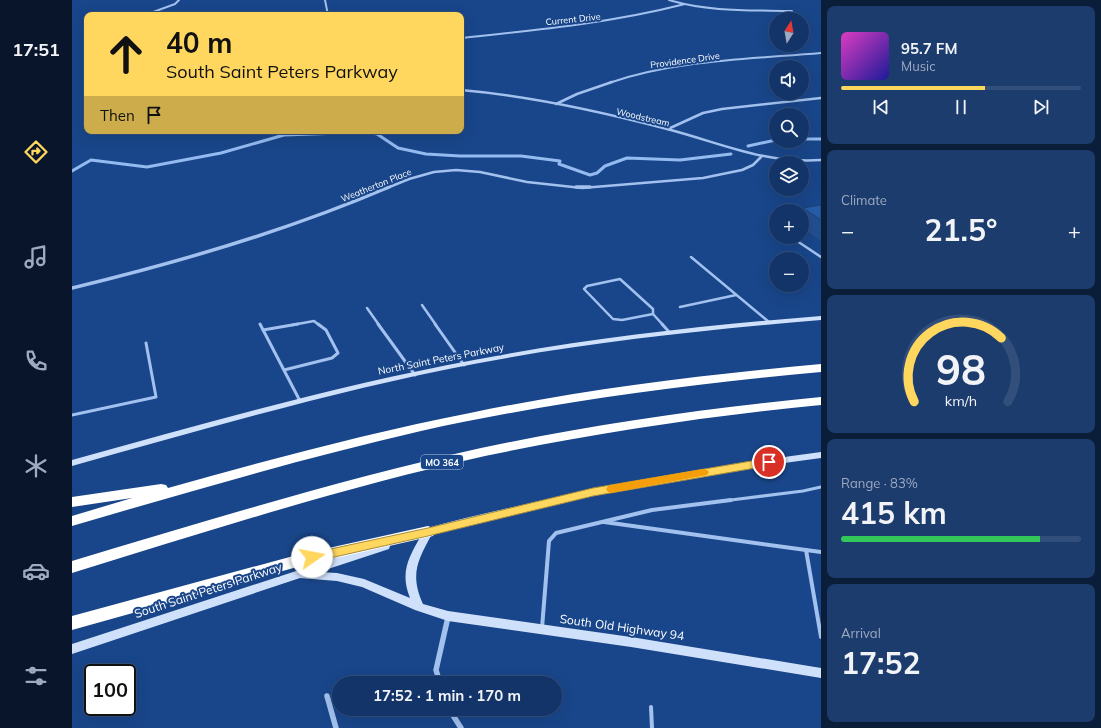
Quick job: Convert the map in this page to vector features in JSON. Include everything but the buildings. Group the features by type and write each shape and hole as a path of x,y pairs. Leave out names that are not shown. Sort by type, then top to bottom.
{"highway":[{"path":"72,522 204,482 423,427 624,390 821,368"},
{"name":"MO 364","path":"72,567 223,520 332,489 437,463 530,443 623,426 713,412 821,401"},
{"path":"72,502 204,482"},
{"path":"72,623 297,560 428,532"}],"main road":[{"name":"North Saint Peters Parkway","path":"72,462 300,401 464,365 564,347 670,333 821,318"},
{"name":"South Saint Peters Parkway","path":"72,649 428,532 593,492 754,464 821,455"},
{"path":"419,607 411,585 412,570 416,554 428,532"},
{"name":"South Old Highway 94","path":"298,574 337,577 364,583 419,607 448,616 631,642 821,673"}],"street":[{"path":"153,12 175,4 180,0"},
{"path":"325,0 327,12"},
{"path":"668,0 685,4 724,9 792,11"},
{"name":"Current Drive","path":"464,38 599,24 650,14 685,4"},
{"name":"Providence Drive","path":"556,104 583,91 650,72 709,63 821,53"},
{"name":"Woodstream","path":"464,90 507,95 556,104 668,129 762,157 805,162 821,160"},
{"path":"668,129 703,113 722,109 821,98"},
{"name":"Weatherton Place","path":"72,288 118,277 240,243 348,205 409,179 434,172 456,170 480,172 527,182 582,188 703,178 742,170 753,165 762,157"},
{"path":"438,676 436,670 448,616"},
{"path":"327,696 336,728"},
{"path":"453,716 461,728"}],"lane":[{"path":"802,244 821,257"},
{"path":"691,257 770,322"},
{"path":"652,314 622,320 613,319 584,289 587,286 620,279 653,309 652,314 670,333"},
{"path":"680,307 736,295"},
{"path":"422,306 464,365"},
{"path":"367,308 415,375"},
{"path":"263,330 314,321 326,330 338,353 332,358 284,370"},
{"path":"260,324 300,401"},
{"path":"72,415 156,397 146,343"},
{"path":"542,630 549,540 556,533 652,510 803,491 821,487"},
{"path":"602,522 821,552"},
{"path":"806,550 821,636"},
{"path":"652,706 652,728"}],"waterway":[{"path":"72,171 91,160 147,167 221,153 284,135 313,134"},
{"path":"377,134 398,148 426,154 460,156 521,156 560,161 559,164 590,175 597,173 605,166 627,158 680,160 731,154"},
{"path":"809,139 821,139"},
{"path":"748,146 769,142"}],"slow traffic":[{"path":"611,489 703,472"}],"route":[{"path":"312,557 428,532 508,511 593,492 769,462"}]}
